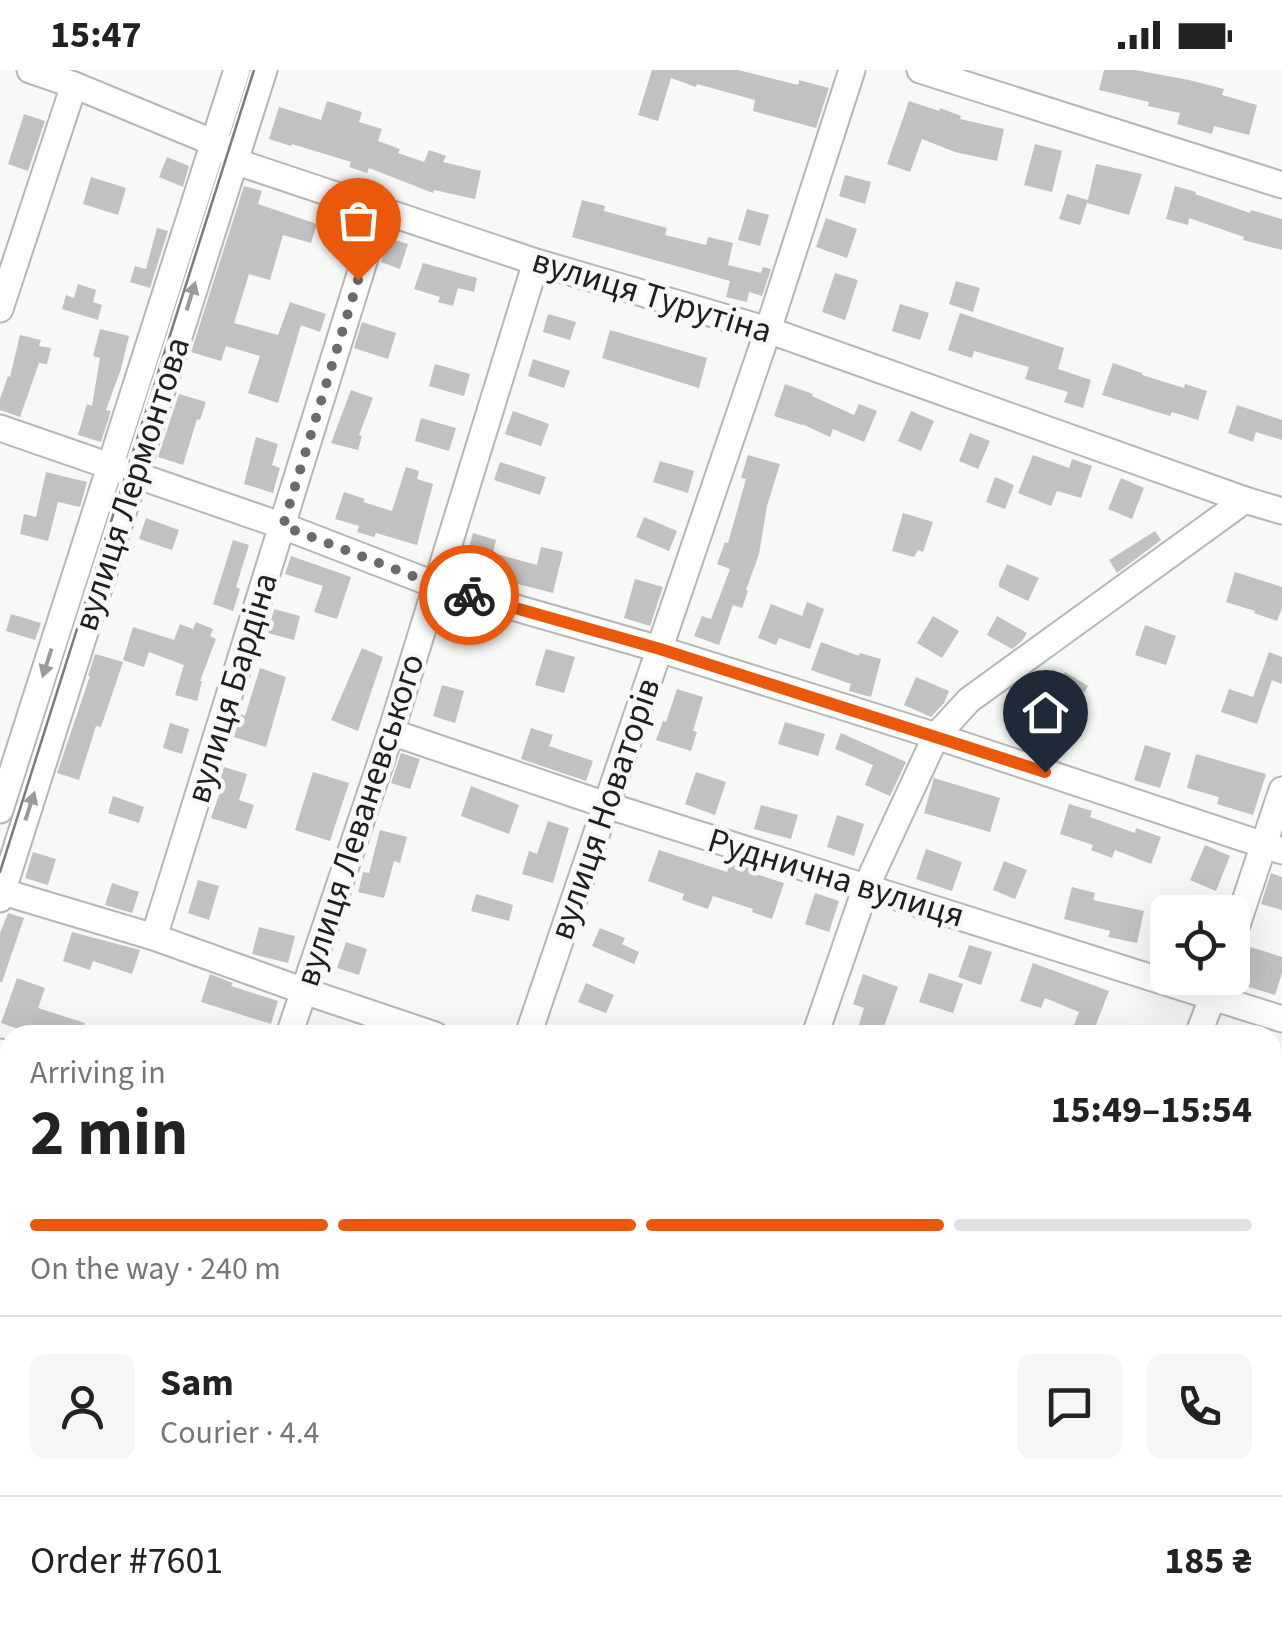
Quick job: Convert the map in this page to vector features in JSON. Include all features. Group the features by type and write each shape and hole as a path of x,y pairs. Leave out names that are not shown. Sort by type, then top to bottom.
{"street":[{"name":"вулиця Турутіна","path":"30,70 229,148 234,161 536,262 768,330 1282,511"},
{"name":"вулиця Лермонтова","path":"0,810 238,70"},
{"name":"вулиця Лермонтова","path":"1,894 264,70"},
{"name":"вулиця Новаторів","path":"531,1025 768,330 852,70"},
{"path":"920,70 1282,185"},
{"path":"0,309 74,85"},
{"name":"вулиця Бардіна","path":"154,937 380,210"},
{"name":"вулиця Леваневського","path":"292,1025 391,732 536,262"},
{"path":"0,428 283,526 436,585 660,649 1273,848"},
{"path":"818,1025 866,887 936,736 969,700 1244,500"},
{"name":"Руднична вулиця","path":"391,732 606,806 866,887 1150,969"},
{"path":"1250,900 1273,848 1282,790"},
{"path":"1,894 154,937 405,1025"},
{"path":"1202,1025 1214,995"},
{"name":"Руднична вулиця","path":"1232,995 1282,1019"}],"building":[{"path":"652,70 738,70 798,85 799,80 829,88 816,128 753,111 755,100 671,78 658,121 638,115"},
{"path":"1104,70 1135,70 1224,89 1222,95 1257,105 1249,135 1214,126 1212,134 1177,124 1180,113 1099,90"},
{"path":"327,101 362,112 359,122 382,129 378,141 400,149 398,153 424,162 429,150 446,156 443,162 481,171 475,199 434,190 433,193 369,168 367,173 349,167 351,162 269,139 279,107 321,120"},
{"path":"909,101 1004,129 997,161 955,152 922,139 910,172 887,164"},
{"path":"24,114 45,121 28,171 8,164"},
{"path":"1035,144 1062,151 1052,192 1024,185"},
{"path":"167,157 189,166 183,187 159,177"},
{"path":"1096,164 1142,174 1129,215 1087,203 1080,225 1059,219 1067,194 1088,200"},
{"path":"845,175 871,182 865,204 839,196"},
{"path":"91,177 126,188 118,215 83,204"},
{"path":"244,186 262,191 258,204 317,224 311,243 283,235 270,280 249,274 234,323 278,335 290,302 326,314 320,332 301,325 278,403 248,393 260,356 226,346 221,361 191,352"},
{"path":"1175,186 1250,213 1251,210 1282,219 1282,250 1243,240 1244,237 1189,218 1188,225 1166,219"},
{"path":"582,200 605,206 604,211 667,228 665,235 706,245 708,237 733,243 728,265 761,273 763,267 771,269 762,296 749,292 747,302 726,297 730,281 572,237"},
{"path":"747,209 769,215 760,246 738,240"},
{"path":"826,218 857,229 847,258 816,247"},
{"path":"157,228 168,231 150,288 130,282 135,266 146,269"},
{"path":"388,238 408,244 400,269 381,262"},
{"path":"423,263 477,278 474,292 458,288 453,306 438,302 440,297 414,289"},
{"path":"835,273 858,280 845,320 822,312"},
{"path":"956,281 980,288 973,312 949,304"},
{"path":"78,284 96,290 93,302 102,305 98,320 62,309 66,295 74,298"},
{"path":"900,304 929,313 920,340 892,331"},
{"path":"960,313 1064,348 1058,369 1091,380 1083,408 1064,402 1068,392 1025,379 1029,367 974,351 972,358 948,350"},
{"path":"548,314 576,322 570,340 543,332"},
{"path":"362,322 396,333 388,359 354,348"},
{"path":"100,329 129,336 106,410 111,411 101,442 78,435 87,404 92,406 100,358 93,356"},
{"path":"610,330 707,358 699,388 602,358"},
{"path":"20,335 41,340 39,346 51,348 47,364 39,363 20,417 0,410 0,399"},
{"path":"533,359 570,371 564,388 528,376"},
{"path":"1113,363 1184,388 1185,384 1207,391 1198,420 1172,412 1170,416 1102,395"},
{"path":"435,364 470,374 464,396 429,386"},
{"path":"785,384 854,415 859,404 877,411 864,442 833,429 830,437 774,416"},
{"path":"351,390 373,398 359,435 362,436 358,450 331,443"},
{"path":"179,394 206,402 183,465 158,457"},
{"path":"1237,405 1282,420 1282,440 1256,432 1253,442 1228,433"},
{"path":"513,411 549,424 541,446 505,434"},
{"path":"911,411 934,421 921,451 898,441"},
{"path":"421,418 456,428 449,451 415,441"},
{"path":"970,433 990,441 978,469 959,461"},
{"path":"256,437 278,444 272,465 280,468 273,493 244,484"},
{"path":"748,455 780,464 748,591 742,608 733,605 719,645 694,636 702,616 711,619 730,569 717,564 725,542 728,543 746,479 741,478"},
{"path":"1033,455 1069,468 1072,459 1092,466 1081,498 1057,491 1051,506 1018,493"},
{"path":"660,461 694,471 688,493 653,482"},
{"path":"500,462 546,477 540,495 494,480"},
{"path":"406,467 419,471 417,479 433,484 417,545 376,533 374,537 357,532 359,526 335,519 344,492 392,511"},
{"path":"46,472 87,482 80,507 58,502 48,541 20,534 24,514 36,517"},
{"path":"995,477 1014,485 1005,509 986,502"},
{"path":"1121,478 1144,488 1132,519 1108,509"},
{"path":"903,513 933,522 923,552 918,550 914,557 892,551"},
{"path":"644,517 677,531 669,551 636,537"},
{"path":"146,518 179,530 172,550 139,539"},
{"path":"1155,531 1161,540 1117,573 1109,560"},
{"path":"473,533 496,540 493,553 537,565 541,547 563,552 553,593 464,567"},
{"path":"233,540 249,545 233,611 213,604"},
{"path":"291,556 351,577 337,619 314,612 323,586 285,574"},
{"path":"1007,564 1039,578 1028,601 999,587"},
{"path":"1235,572 1282,587 1282,608 1277,621 1226,602"},
{"path":"635,579 663,587 650,626 624,618"},
{"path":"807,602 824,609 810,649 779,638 776,645 758,638 771,604 802,616"},
{"path":"274,609 300,616 294,640 268,633"},
{"path":"11,614 41,623 35,640 6,631"},
{"path":"933,616 959,631 942,658 917,643"},
{"path":"997,616 1027,633 1012,649 987,635"},
{"path":"196,622 213,629 210,636 216,639 197,701 175,695 184,665 149,652 144,667 123,660 133,627 174,640 180,624 193,629"},
{"path":"1145,625 1176,636 1166,665 1135,655"},
{"path":"821,642 859,656 860,653 881,659 871,697 849,691 851,684 811,670"},
{"path":"362,648 383,657 358,731 331,720"},
{"path":"546,649 575,657 564,693 535,685"},
{"path":"1269,652 1282,657 1282,684 1272,680 1257,724 1221,712 1229,689 1253,697"},
{"path":"95,654 123,662 79,780 57,773"},
{"path":"260,668 286,677 266,747 234,737"},
{"path":"1065,672 1088,686 1077,705 1053,691"},
{"path":"916,677 949,691 931,717 904,705"},
{"path":"442,685 464,691 455,723 433,716"},
{"path":"677,689 703,697 691,751 656,740"},
{"path":"785,722 825,734 818,756 778,744"},
{"path":"170,723 189,729 182,754 163,748"},
{"path":"531,728 553,735 549,746 593,761 586,781 521,759"},
{"path":"841,733 906,762 890,796 865,785 873,765 835,749"},
{"path":"1145,745 1171,753 1160,788 1134,780"},
{"path":"401,753 420,759 410,789 391,783"},
{"path":"1196,754 1266,774 1253,815 1217,804 1219,797 1187,788"},
{"path":"224,767 247,774 239,800 254,805 246,829 211,818"},
{"path":"313,772 349,783 330,841 295,830"},
{"path":"696,772 726,782 715,815 685,804"},
{"path":"934,778 1000,798 990,832 924,813"},
{"path":"471,786 519,805 509,834 461,816"},
{"path":"113,796 144,807 139,823 108,813"},
{"path":"1069,804 1092,811 1090,817 1135,833 1136,828 1161,837 1151,864 1115,850 1112,858 1091,850 1093,845 1060,834"},
{"path":"761,805 798,815 791,839 754,829"},
{"path":"837,815 864,824 854,856 827,847"},
{"path":"548,821 569,828 553,883 522,874 529,851 537,854"},
{"path":"380,830 407,837 400,863 394,861 384,898 358,892 363,872 369,873"},
{"path":"1205,845 1230,856 1216,891 1190,880"},
{"path":"926,849 962,862 952,891 916,879"},
{"path":"659,850 727,872 731,861 784,883 772,919 713,896 708,909 682,900 684,894 648,881"},
{"path":"33,852 56,859 48,885 25,878"},
{"path":"1004,861 1027,870 1015,899 993,890"},
{"path":"1271,873 1282,877 1282,910 1261,904"},
{"path":"198,880 219,886 209,920 188,913"},
{"path":"112,883 139,892 132,913 105,905"},
{"path":"1072,887 1095,893 1093,900 1144,911 1137,943 1108,937 1110,931 1064,919"},
{"path":"815,893 839,901 829,932 805,924"},
{"path":"476,894 513,905 509,921 471,911"},
{"path":"8,913 24,918 0,982 0,933"},
{"path":"259,927 295,936 288,963 252,954"},
{"path":"600,928 625,938 622,944 639,952 634,964 592,946"},
{"path":"72,932 140,950 132,974 93,961 90,970 63,961"},
{"path":"346,942 367,949 359,975 337,968"},
{"path":"969,945 992,952 981,985 958,977"},
{"path":"1250,947 1282,957 1275,995 1250,988"},
{"path":"1033,963 1109,991 1096,1025 1074,1025 1079,1012 1045,998 1041,1008 1020,1001"},
{"path":"929,973 963,984 953,1013 919,1002"},
{"path":"210,974 233,983 231,986 278,1001 271,1024 201,1002"},
{"path":"863,974 898,987 885,1025 859,1025 864,1008 853,1004"},
{"path":"17,978 45,988 38,1008 85,1023 7,1025 1,1023"},
{"path":"586,983 614,995 606,1013 578,1002"}],"tram line":[{"path":"0,872 254,70"}],"way so far":[{"path":"358,280 283,526 469,595"}],"route":[{"path":"469,595 660,649 1045,772"}]}
